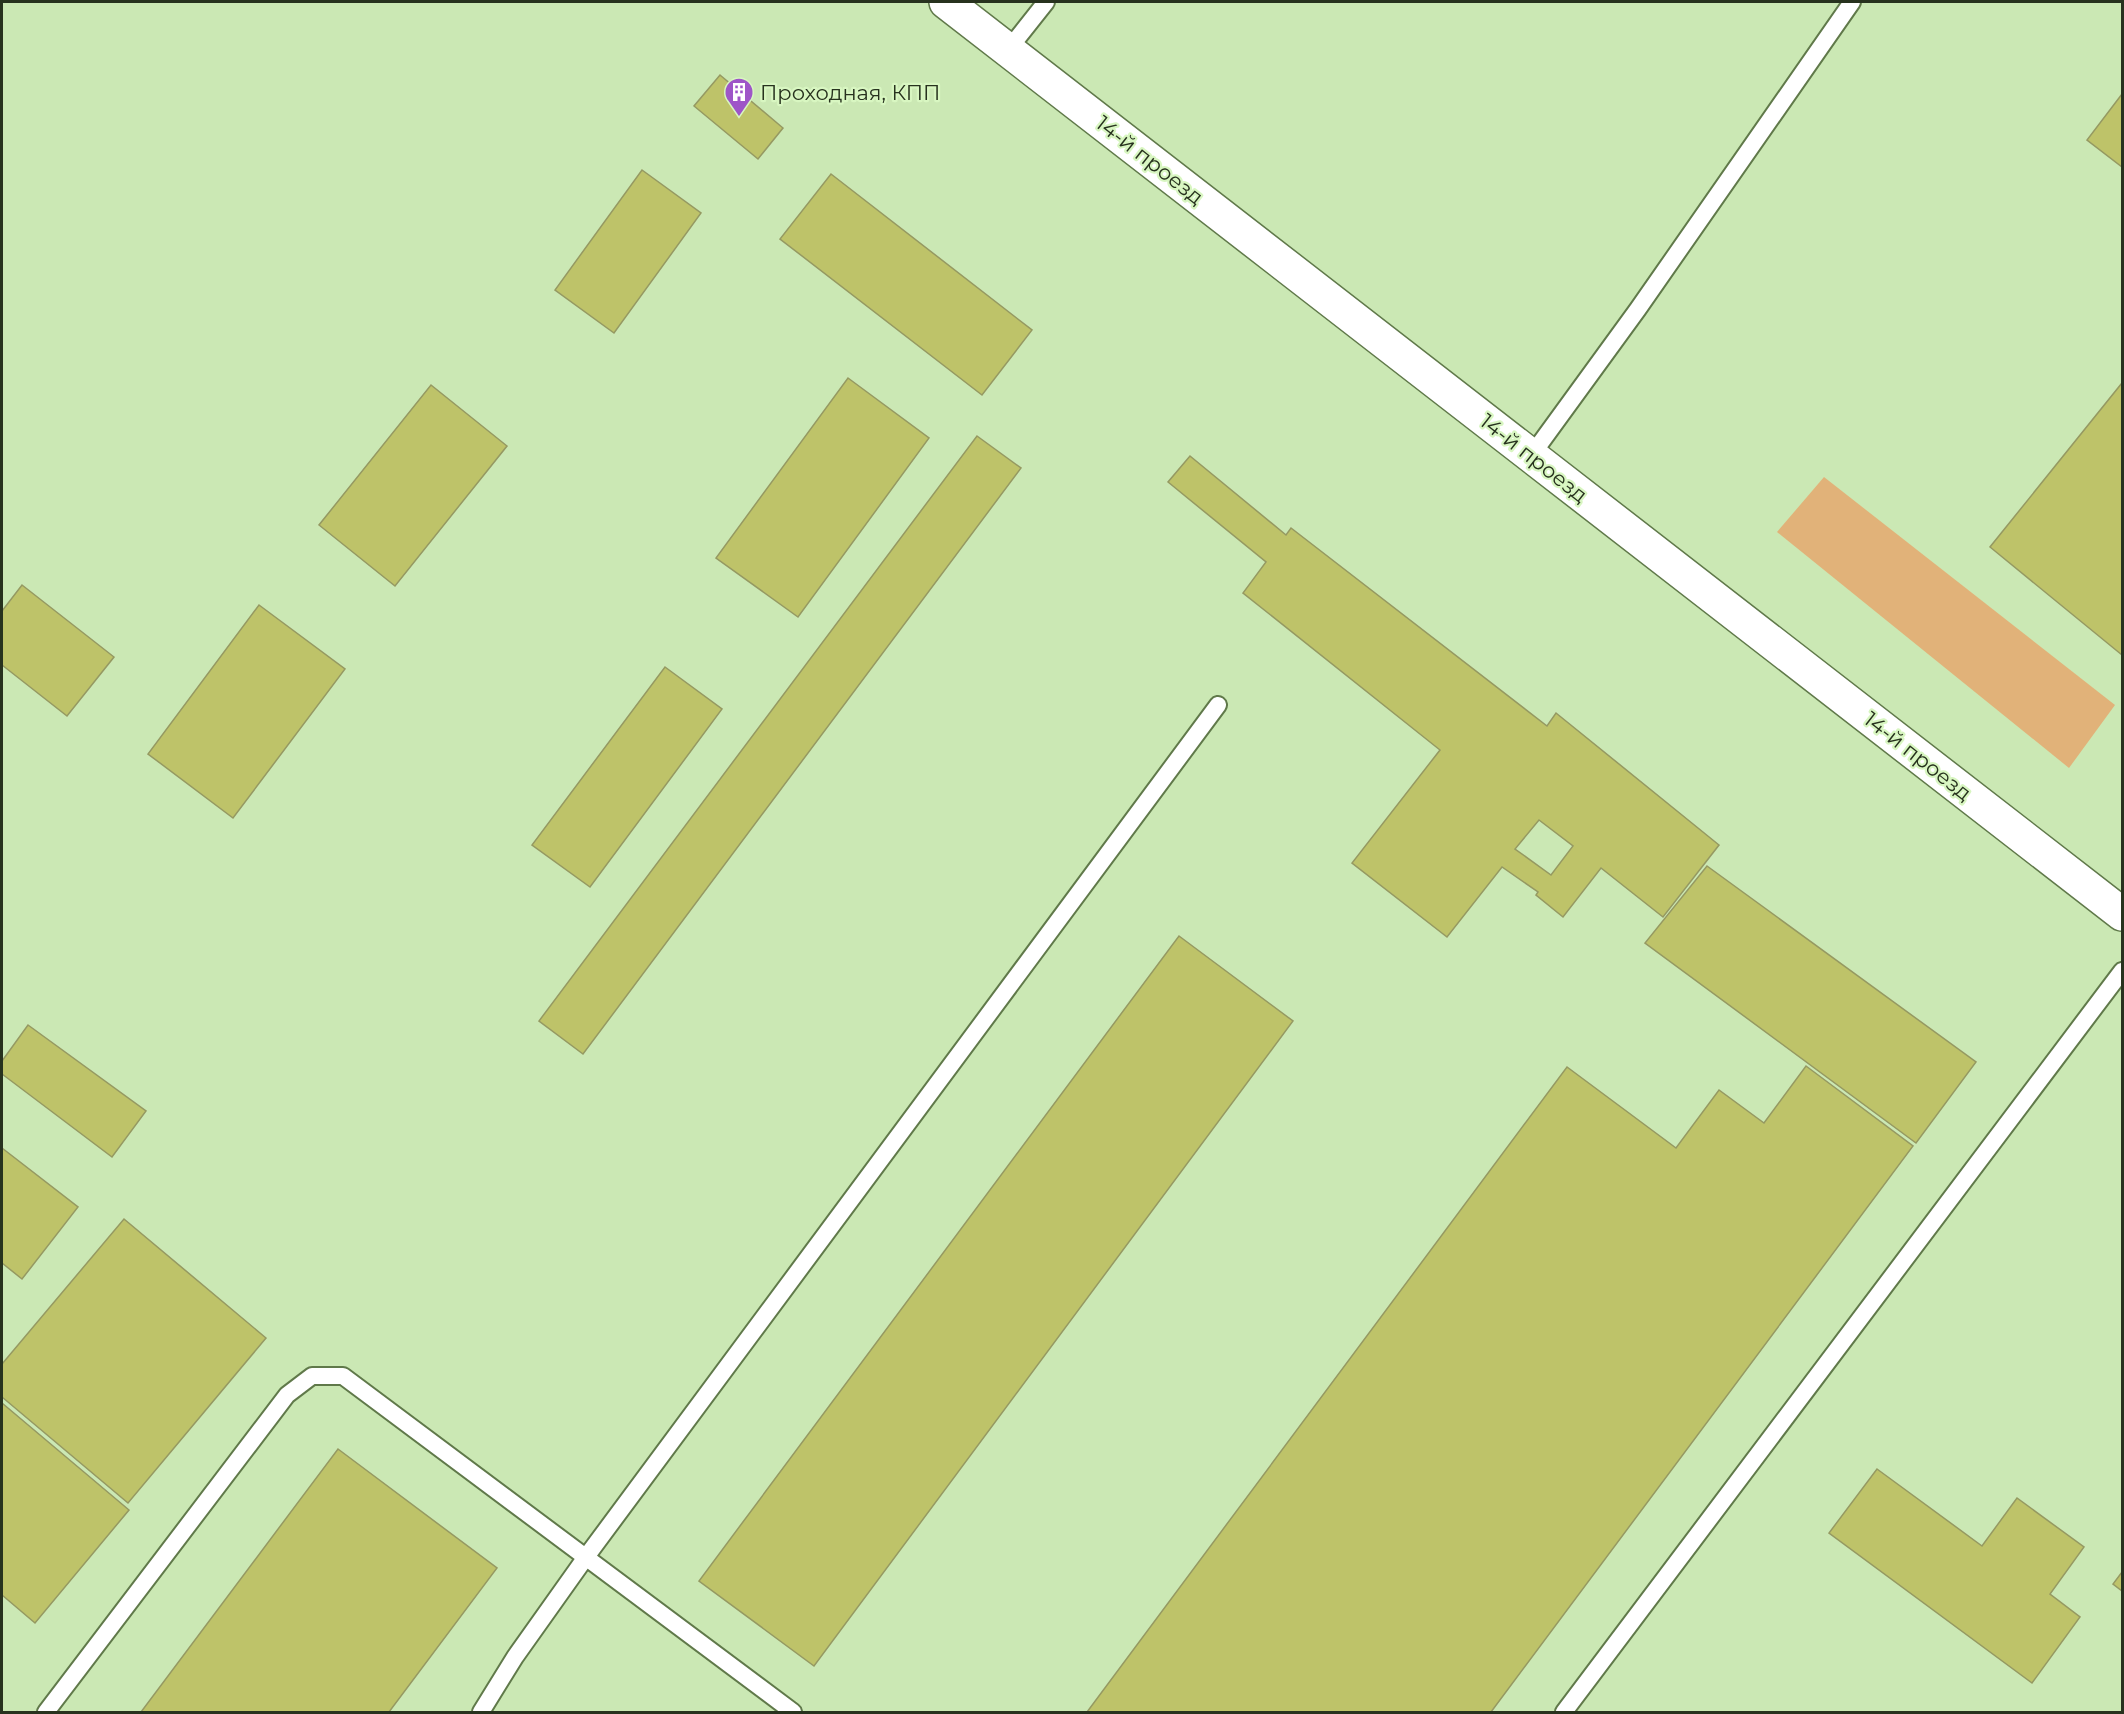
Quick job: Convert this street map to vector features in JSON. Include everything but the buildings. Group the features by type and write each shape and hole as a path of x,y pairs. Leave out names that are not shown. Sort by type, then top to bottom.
{"street":[{"name":"14-й проезд","path":"946,2 2122,914"}],"lane":[{"path":"1008,50 1046,2"},
{"path":"1531,456 1638,309 1852,2"},
{"path":"481,1713 515,1657 586,1557 1218,705"},
{"path":"1563,1713 2122,970"},
{"path":"46,1713 286,1395 312,1376 342,1376 793,1713"}],"shaded area":[{"path":"1824,477 2115,705 2069,768 1777,532"}],"place":[{"name":"Проходная, КПП","path":"739,118"}]}
